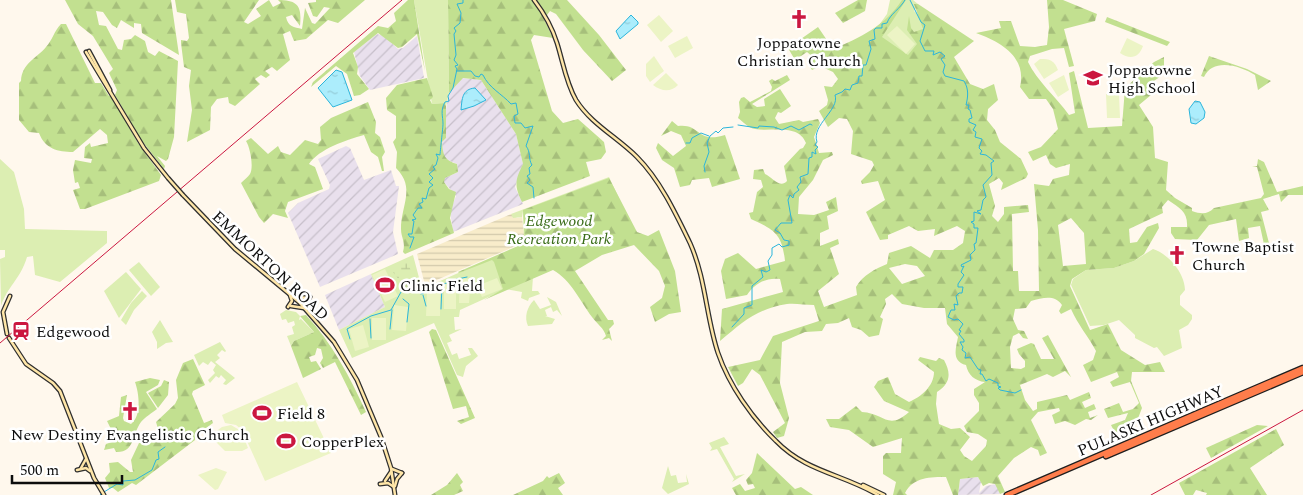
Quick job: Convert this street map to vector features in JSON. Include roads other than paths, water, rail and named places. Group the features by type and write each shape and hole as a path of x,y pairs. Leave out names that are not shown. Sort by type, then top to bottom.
{"highway":[{"name":"PULASKI HIGHWAY","path":"1007,495 1303,370"},
{"name":"PULASKI HIGHWAY","path":"1015,495 1303,370"}],"main road":[{"path":"534,0 551,28 568,83 578,102 592,119 645,166 660,186 682,230 701,276 718,353 737,390 768,432 793,456 820,471 871,488 884,495"},
{"name":"EMMORTON ROAD","path":"87,52 144,148 168,178 235,249 293,296 334,342 353,373 381,437 392,469 396,495"},
{"path":"289,293 292,301 290,306 308,311"},
{"path":"8,334 3,312 10,296"},
{"path":"293,296 300,299 309,297 306,304 308,311"},
{"path":"10,338 26,364 52,382 59,390 92,474 104,495"},
{"path":"86,458 79,469 86,468 92,474"},
{"path":"385,481 392,469 402,473 397,479 395,489"},
{"path":"845,480 878,495"},
{"path":"380,484 391,483 395,489"}],"water":[{"path":"631,15 638,24 620,39 616,31"},
{"path":"336,70 342,72 352,100 333,107 318,88"},
{"path":"475,88 486,100 461,110 462,98 465,92"},
{"path":"1195,101 1200,102 1205,112 1204,118 1196,124 1191,123 1189,109"}],"waterway":[{"path":"410,248 414,237 410,237 408,234 412,234 414,221 412,220 416,219 413,215 418,208 422,208 419,204 423,202 422,198 426,199 429,188 433,185 429,182 433,178 429,174 435,169 433,167 436,165 438,158 436,154 440,155 443,124 442,113 445,102 449,101 448,96 453,88 457,69 455,66 458,65 454,60 456,55 454,34 456,31 454,28 460,23 461,13 457,4 463,3 463,0"},
{"path":"732,327 744,314 744,308 752,305 752,286 763,277 761,270 766,272 770,270 768,261 772,255 772,248 779,244 782,247 789,245 789,241 784,240 780,233 775,230 781,223 792,223 788,200 790,195 793,198 794,194 799,190 797,187 801,182 800,177 808,174 809,158 812,157 812,152 816,154 815,150 818,147 815,145 818,130 833,106 835,95 845,89 850,90 852,85 858,83 859,76 862,76 863,65 866,65 871,49 869,41 875,39 874,30 882,28 882,24 887,23 905,0"},
{"path":"910,0 921,22 925,25 920,41 925,51 934,51 933,55 940,52 945,56 941,59 945,65 943,72 945,76 964,81 966,84 968,93 966,105 969,105 968,109 972,118 969,119 969,122 976,125 973,130 976,132 975,137 982,139 979,148 982,151 980,154 986,155 994,161 991,163 992,175 983,185 986,197 983,200 981,210 977,211 981,214 974,212 974,221 971,222 974,224 974,228 978,228 976,243 974,244 975,250 970,255 971,260 961,265 962,267 964,266 961,272 964,275 958,287 963,287 962,293 956,296 958,305 954,304 955,310 951,310 948,317 954,320 958,319 963,324 959,334 964,340 964,342 960,342 963,347 962,350 966,353 965,358 970,357 978,369 981,370 980,374 982,374 986,381 989,379 998,383 998,386 1001,387 998,388 1000,390 1015,393 1021,390"},
{"path":"457,71 471,71 475,76 479,77 481,74 483,75 492,87 511,104 516,103 518,114 514,116 515,123 521,123 525,128 533,126 526,146 532,165 529,168 530,174 527,176 530,180 527,183 533,187 534,198"},
{"path":"738,125 758,128 759,126 774,127 782,130 791,126 799,130 810,124 812,125"},
{"path":"705,172 704,166 709,152 707,143 710,136 716,131 718,133 723,128 733,127"},
{"path":"686,143 690,143 692,138 701,133 709,136"},
{"path":"421,294 453,280 467,277"},
{"path":"448,282 457,283 458,291"},
{"path":"441,309 442,285"},
{"path":"350,339 347,329 371,316 391,310 401,292"},
{"path":"423,295 426,306"},
{"path":"403,299 409,304 407,322"},
{"path":"390,329 392,310"},
{"path":"370,319 371,338"},
{"path":"104,492 117,484 123,485 123,481 135,480 152,470 156,460 159,459 158,452 165,447"}],"railway":[{"path":"0,343 402,0"},
{"path":"1151,495 1303,410"}],"place":[{"name":"Joppatowne Christian Church","path":"799,19"},
{"name":"Joppatowne High School","path":"1093,78"},
{"name":"Towne Baptist Church","path":"1177,255"},
{"name":"Clinic Field","path":"385,285"},
{"name":"Edgewood","path":"21,331"},
{"name":"New Destiny Evangelistic Church","path":"130,411"},
{"name":"Field 8","path":"262,413"},
{"name":"CopperPlex","path":"286,441"}],"park label":[{"name":"Edgewood Recreation Park","path":"559,229"}]}
